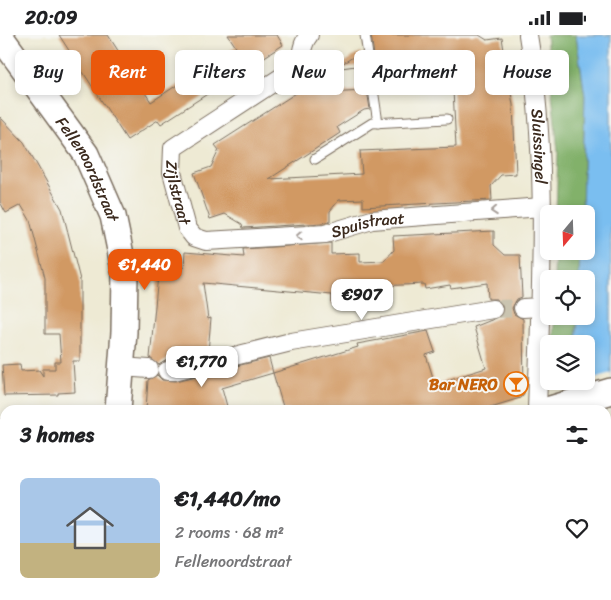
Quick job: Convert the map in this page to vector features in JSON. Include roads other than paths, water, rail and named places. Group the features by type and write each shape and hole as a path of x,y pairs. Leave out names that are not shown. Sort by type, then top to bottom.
{"street":[{"name":"Zijlstraat","path":"194,237 187,228 172,172 173,147 292,71 300,61 303,43 309,35"},
{"name":"Sluissingel","path":"528,35 535,79 542,205"},
{"name":"Fellenoordstraat","path":"0,36 15,57"},
{"name":"Fellenoordstraat","path":"0,60 15,71"},
{"name":"Fellenoordstraat","path":"42,95 86,154 114,216 125,274 118,405"},
{"name":"Spuistraat","path":"194,237 206,241 325,235 372,220 540,207"},
{"name":"Sluissingel","path":"537,405 540,307"},
{"path":"523,308 540,307"},
{"path":"167,371 174,371 292,342 493,309"},
{"path":"121,367 149,369"},
{"path":"564,405 606,393"}],"lane":[{"path":"365,35 378,123"},
{"path":"315,159 372,123 447,119"}],"water":[{"path":"576,35 611,35 611,405 573,405 574,390 595,390 595,335 577,335 577,325 595,325 595,270 579,270 580,260 595,260 595,205 582,205 585,96"}],"tunnel":[{"path":"493,309 523,308"}],"place":[{"name":"Bar NERO","path":"516,384"}]}
